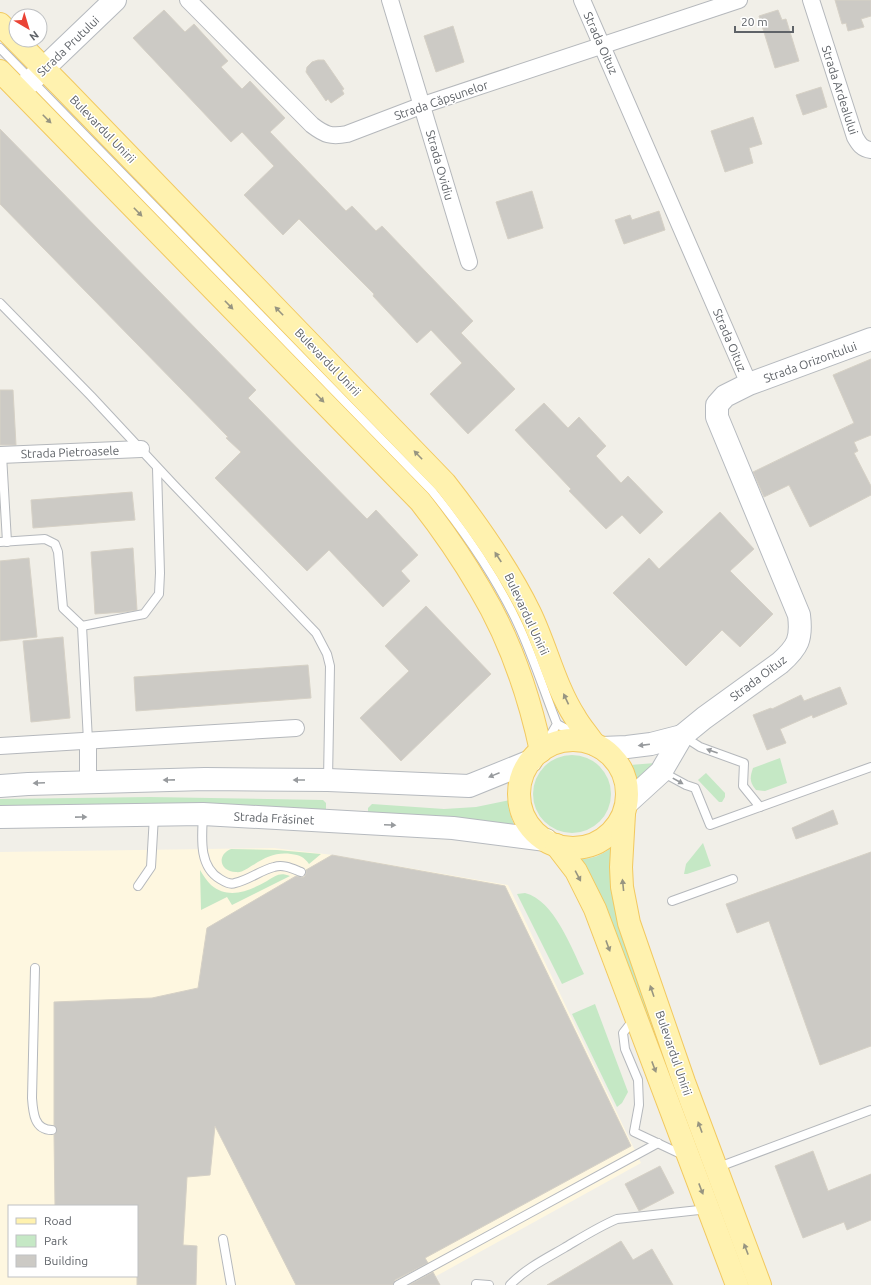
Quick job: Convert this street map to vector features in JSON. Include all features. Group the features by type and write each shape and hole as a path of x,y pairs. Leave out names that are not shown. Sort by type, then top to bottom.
{"main road":[{"name":"Strada Prutului","path":"32,80 116,0"},
{"name":"Bulevardul Unirii","path":"0,24 32,80 420,501 443,530 481,590 501,628 526,691 533,714 536,756"},
{"name":"Bulevardul Unirii","path":"0,71 32,80 450,489 469,513 509,574 530,614 574,716 598,746"},
{"name":"Strada Orizontului","path":"749,384 871,339"},
{"name":"Strada Oituz","path":"625,808 661,772 682,736 704,718 780,663 792,652 799,642 801,630 799,615 717,417 717,404 725,396 749,384"},
{"name":"Strada Oituz","path":"598,746 627,747 651,744 682,736"},
{"path":"0,786 206,779 328,780 469,786 536,756 553,744 567,740 581,740 598,746 617,762 626,782 625,808 613,831 596,842 576,848 551,843 532,828 524,816 520,802 520,787 523,773 536,756"},
{"name":"Bulevardul Unirii","path":"625,808 622,887 629,924 684,1082 760,1285"},
{"name":"Strada Frăsinet","path":"0,818 203,814 453,828 551,843"},
{"name":"Bulevardul Unirii","path":"551,843 576,870 595,909 737,1285"}],"street":[{"name":"Strada Căpșunelor","path":"188,0 312,125 327,135 337,136 347,134 423,105 739,0"},
{"name":"Strada Ovidiu","path":"390,0 423,105 469,262"},
{"name":"Strada Oituz","path":"582,0 749,384"},
{"name":"Strada Ardealului","path":"811,0 854,137 865,150 871,150"},
{"name":"Strada Pietroasele","path":"1,455 141,449"},
{"path":"0,746 296,728"},
{"path":"88,741 88,782"}],"lane":[{"path":"0,48 432,491 457,522 478,554 518,624 557,724 598,746"},
{"path":"0,303 86,390 157,468 316,633 327,654 330,666 328,780"},
{"path":"1,455 3,542 45,539 56,544 63,608 82,626 88,741"},
{"path":"82,626 144,614 160,594 157,468"},
{"path":"536,756 557,724"},
{"path":"682,736 700,747 744,763 743,786 760,807"},
{"path":"661,772 695,788 710,825 871,767"},
{"path":"203,814 202,851 211,871 222,881 234,884 275,866 283,866 301,872"},
{"path":"138,886 151,867 154,816"},
{"path":"672,902 732,878"},
{"path":"35,968 32,1098 34,1117 46,1130 52,1130"},
{"path":"635,1017 623,1033 625,1049 638,1080 639,1105 634,1132 689,1158"},
{"path":"716,1169 871,1110"},
{"path":"398,1285 658,1143"},
{"path":"510,1285 518,1276 532,1266 603,1225 617,1219 709,1209"},
{"path":"223,1239 231,1285"},
{"path":"476,1284 489,1285"}],"shaded area":[{"path":"274,848 333,855 508,885 641,1163 420,1285 0,1285 0,852"}],"green space":[{"path":"572,755 587,758 594,762 604,772 608,779 611,794 608,809 604,816 594,826 587,830 572,833 557,830 550,826 540,816 536,809 533,794 536,779 540,772 550,762 557,758"},
{"path":"780,758 787,783 765,791 756,790 751,779 753,768"},
{"path":"655,763 639,785 628,767 630,765"},
{"path":"706,773 725,793 725,797 722,802 719,802 698,780"},
{"path":"150,797 323,800 326,803 326,810 323,812 0,811 0,799"},
{"path":"510,800 510,814 515,827 368,814 368,808 372,804 444,809 476,807"},
{"path":"703,843 711,866 684,874 686,864"},
{"path":"611,848 627,948 659,1045 657,1046 581,859 597,856"},
{"path":"231,849 277,850 321,854 309,864 302,857 297,855 276,854 243,871 236,872 226,869 222,863 223,855"},
{"path":"200,870 211,885 218,890 232,893 246,891 278,875 283,874 290,876 232,905 227,897 201,910"},
{"path":"525,893 535,897 545,905 553,915 568,939 584,974 562,984 517,894"},
{"path":"595,1004 628,1092 622,1103 617,1107 572,1014"}],"building":[{"path":"835,0 871,0 871,16 861,19 864,27 848,31 846,23 842,24"},
{"path":"164,10 185,32 194,24 228,61 221,67 242,89 250,81 285,118 270,132 346,211 352,206 376,231 382,226 473,321 461,333 515,389 468,434 430,394 462,363 431,330 417,343 373,296 374,294 299,219 283,235 244,195 274,166 242,132 231,142 133,38"},
{"path":"778,10 782,20 786,19 799,61 775,68 759,16"},
{"path":"453,26 464,62 436,72 424,36"},
{"path":"324,60 344,89 342,90 344,94 331,103 328,99 326,101 306,72 307,67 312,62"},
{"path":"821,87 827,107 803,115 796,95"},
{"path":"753,117 762,144 749,148 753,163 725,172 711,131"},
{"path":"0,129 256,390 248,398 367,519 376,510 418,555 401,571 410,581 383,607 329,550 307,571 215,478 241,452 0,204"},
{"path":"532,191 543,228 508,239 496,202"},
{"path":"659,211 665,230 624,244 615,220 630,215 632,220"},
{"path":"871,359 871,435 854,442 858,451 854,453 871,486 871,495 810,527 789,485 764,497 753,472 854,423 833,375"},
{"path":"0,390 13,390 16,445 0,445"},
{"path":"544,403 568,428 579,417 606,446 596,456 621,483 628,476 663,512 640,534 622,515 606,529 569,491 571,489 515,430"},
{"path":"132,492 135,520 33,528 31,500"},
{"path":"720,512 754,549 730,571 773,614 740,647 722,630 686,666 613,593 649,558 659,569"},
{"path":"133,548 137,610 95,614 91,552"},
{"path":"29,558 37,637 0,641 0,561"},
{"path":"426,606 491,674 401,761 360,718 409,671 385,646"},
{"path":"63,637 70,718 31,722 23,641"},
{"path":"308,665 311,698 136,711 134,677"},
{"path":"840,687 847,704 813,718 812,715 780,729 786,743 767,750 753,715 771,708 772,709 801,695 804,701"},
{"path":"833,810 838,824 796,839 792,828"},
{"path":"871,852 871,1046 820,1065 769,921 737,933 726,904"},
{"path":"332,855 505,886 631,1146 425,1258 428,1263 395,1280 393,1285 296,1285 215,1126 210,1175 187,1177 183,1245 197,1246 196,1285 137,1285 138,1205 55,1205 54,1135 57,1130 54,1125 54,1002 152,998 198,988 207,928 296,876 304,877 306,870"},
{"path":"813,1151 828,1191 871,1174 871,1220 847,1230 844,1222 803,1238 775,1166"},
{"path":"660,1166 674,1193 639,1211 625,1184"},
{"path":"621,1241 633,1260 652,1249 673,1285 547,1285"},
{"path":"433,1272 440,1285 409,1285"}]}
